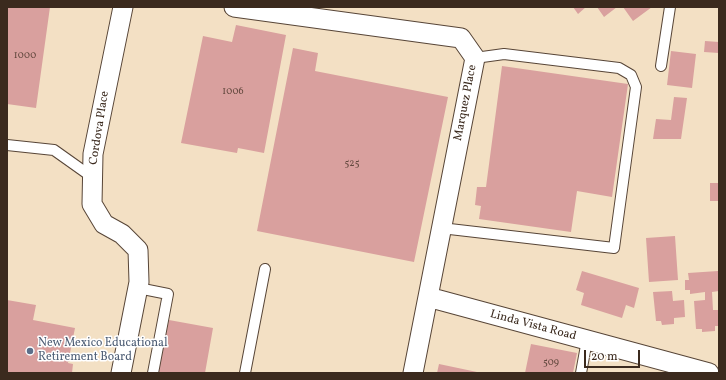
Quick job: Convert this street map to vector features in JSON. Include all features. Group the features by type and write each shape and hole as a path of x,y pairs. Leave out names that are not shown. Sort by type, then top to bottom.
{"street":[{"name":"Cordova Place","path":"121,373 139,282 138,250 122,234 104,224 92,204 92,177 93,154 123,7"},
{"name":"Marquez Place","path":"234,7 315,12 462,38 475,58 413,373"},
{"name":"Linda Vista Road","path":"428,297 709,373"}],"lane":[{"path":"661,66 670,7"},
{"path":"441,228 614,248 636,87 631,75 619,68 504,54 475,58"},
{"path":"7,145 54,150 92,177"},
{"path":"245,373 265,269"},
{"path":"138,288 168,294 153,373"},
{"path":"581,373 587,340"}],"building":[{"path":"7,7 50,7 36,108 7,104"},
{"path":"573,7 586,7 578,14"},
{"path":"597,7 617,7 604,17"},
{"path":"623,7 652,7 633,21"},
{"path":"236,25 286,35 264,153 238,148 237,153 181,143 203,36 232,42"},
{"path":"705,41 719,42 719,53 704,52"},
{"path":"293,48 318,53 315,71 448,97 414,262 257,231"},
{"path":"671,51 696,54 692,88 667,85"},
{"path":"502,66 628,84 612,197 577,191 571,232 479,219 481,206 475,205 477,187 486,187"},
{"path":"674,97 687,98 681,139 653,139 656,119 671,120"},
{"path":"710,183 719,183 719,201 710,201"},
{"path":"675,236 678,280 649,282 646,238"},
{"path":"582,271 639,288 634,308 626,305 622,318 581,305 584,293 576,290"},
{"path":"718,271 719,291 712,292 713,310 719,310 719,326 715,326 715,331 702,332 702,329 696,329 694,301 705,300 705,292 690,294 690,290 685,290 685,280 689,280 688,273"},
{"path":"672,291 673,301 684,300 685,317 674,318 674,324 662,325 661,321 656,321 653,292"},
{"path":"7,300 36,305 33,320 75,328 68,363 73,364 72,373 7,373"},
{"path":"169,320 213,328 205,373 158,373"},
{"path":"531,344 577,353 573,373 525,373"},
{"path":"439,364 477,372 477,373 437,373"}],"place":[{"name":"New Mexico Educational Retirement Board","path":"30,351"}]}
